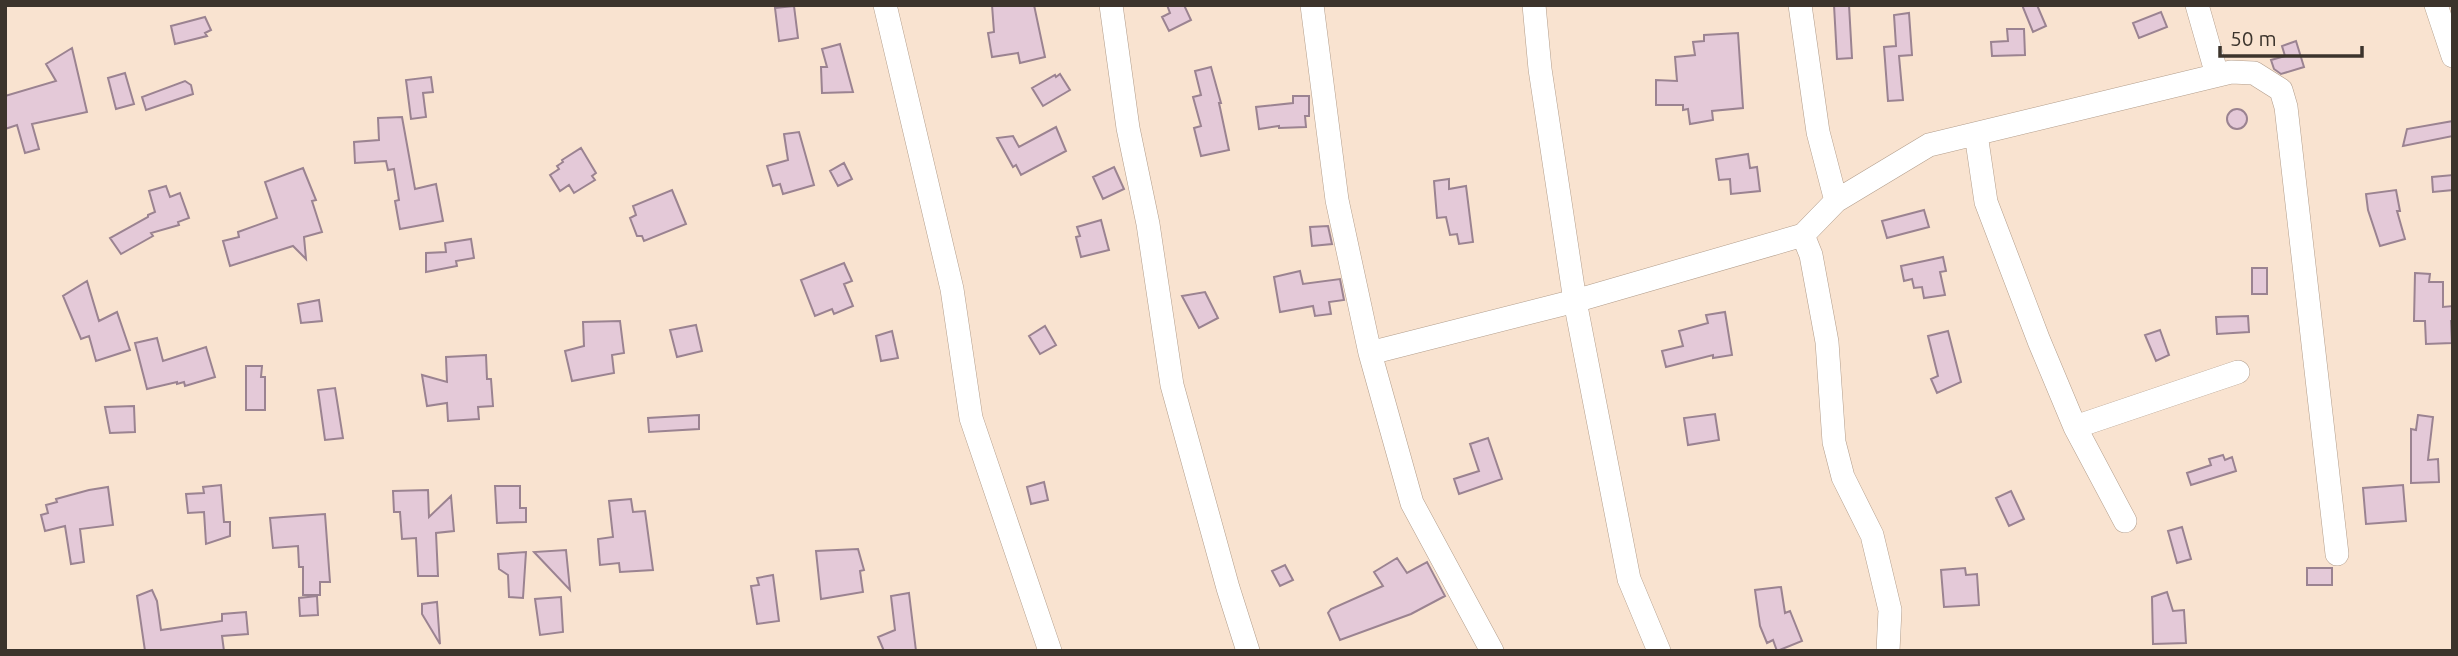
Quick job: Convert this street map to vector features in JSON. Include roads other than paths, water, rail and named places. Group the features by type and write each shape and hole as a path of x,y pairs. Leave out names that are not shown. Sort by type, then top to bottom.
{"street":[{"path":"886,5 952,289 971,418 1050,651"},
{"path":"1111,5 1128,128 1148,224 1172,385 1248,651"},
{"path":"1312,5 1337,200 1370,353 1412,503 1492,651"},
{"path":"1534,5 1540,69 1575,301 1629,579 1659,651"},
{"path":"1800,5 1818,132 1836,201"},
{"path":"2197,5 2217,75"},
{"path":"2436,5 2453,56"},
{"path":"1370,353 1575,301 1803,235 1836,201 1929,145 2217,75 2231,72 2254,73 2281,90 2286,107 2337,554"},
{"path":"1976,134 1986,202 2075,427 2125,521"},
{"path":"1803,235 1811,255 1828,342 1834,442 1843,477 1872,535 1890,610 1888,651"},
{"path":"2075,427 2238,372"}]}
